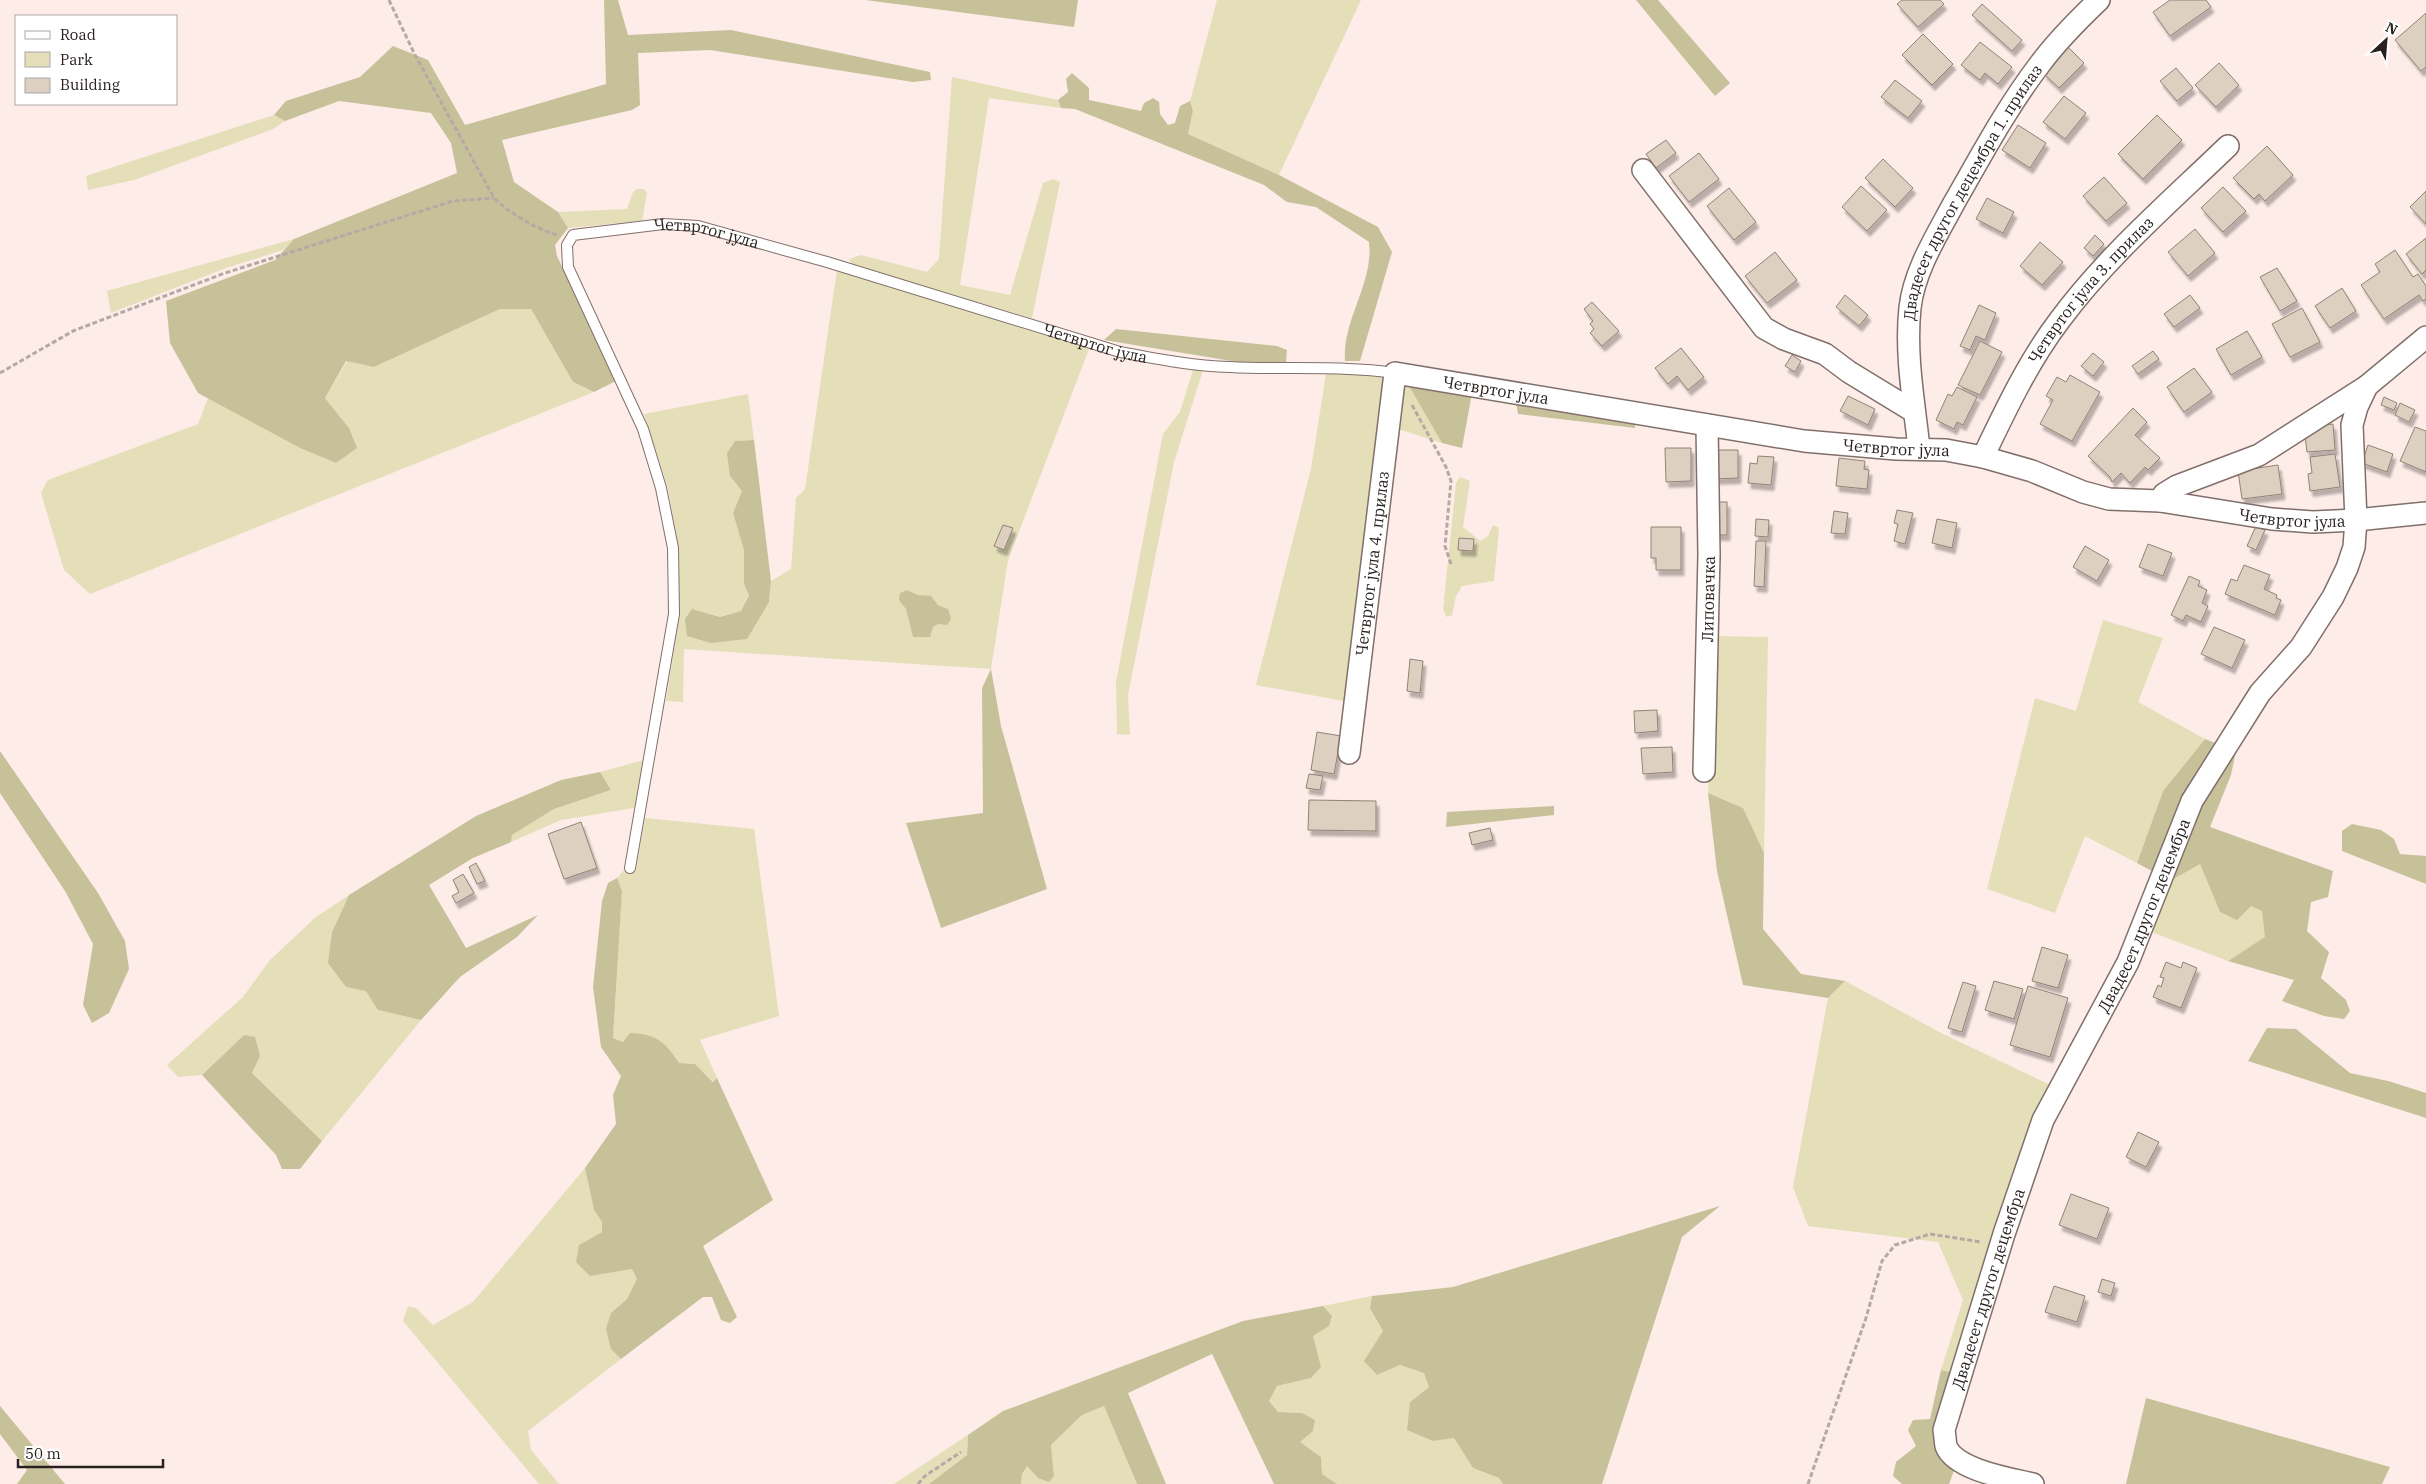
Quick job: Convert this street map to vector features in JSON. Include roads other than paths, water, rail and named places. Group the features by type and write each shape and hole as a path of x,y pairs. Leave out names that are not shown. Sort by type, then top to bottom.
{"street":[{"name":"Двадесет другог децембра 1. прилаз","path":"1919,448 1913,411 1908,336 1910,306 1934,240 2011,106 2040,63 2073,25 2099,0"},
{"name":"Четвртог јула 3. прилаз","path":"1983,457 2030,366 2058,322 2083,290 2118,251 2228,146"},
{"path":"1643,170 1764,328 1784,339 1825,354 1849,372 1913,411"},
{"name":"Двадесет другог децембра","path":"2033,1484 1974,1469 1955,1456 1946,1446 1944,1430 2001,1245 2043,1120 2128,962 2192,801 2260,693 2301,647 2333,597 2347,568 2354,547 2356,520 2352,425 2357,407 2368,386 2426,337"},
{"name":"Четвртог јула","path":"1395,374 1804,441 1896,449 1919,448 1983,457 2032,471 2109,499 2160,501 2272,520 2313,522 2426,513"},
{"name":"Четвртог јула 4. прилаз","path":"1349,753 1395,374"},
{"path":"2160,501 2164,494 2177,486 2259,455 2368,386"},
{"name":"Липовачка","path":"1704,771 1709,555 1707,425"}],"lane":[{"name":"Четвртог јула","path":"630,868 674,614 673,548 661,488 643,429 568,267 567,245 573,235 662,224 698,226 836,264 1120,352 1223,367 1360,368 1395,374"}]}
